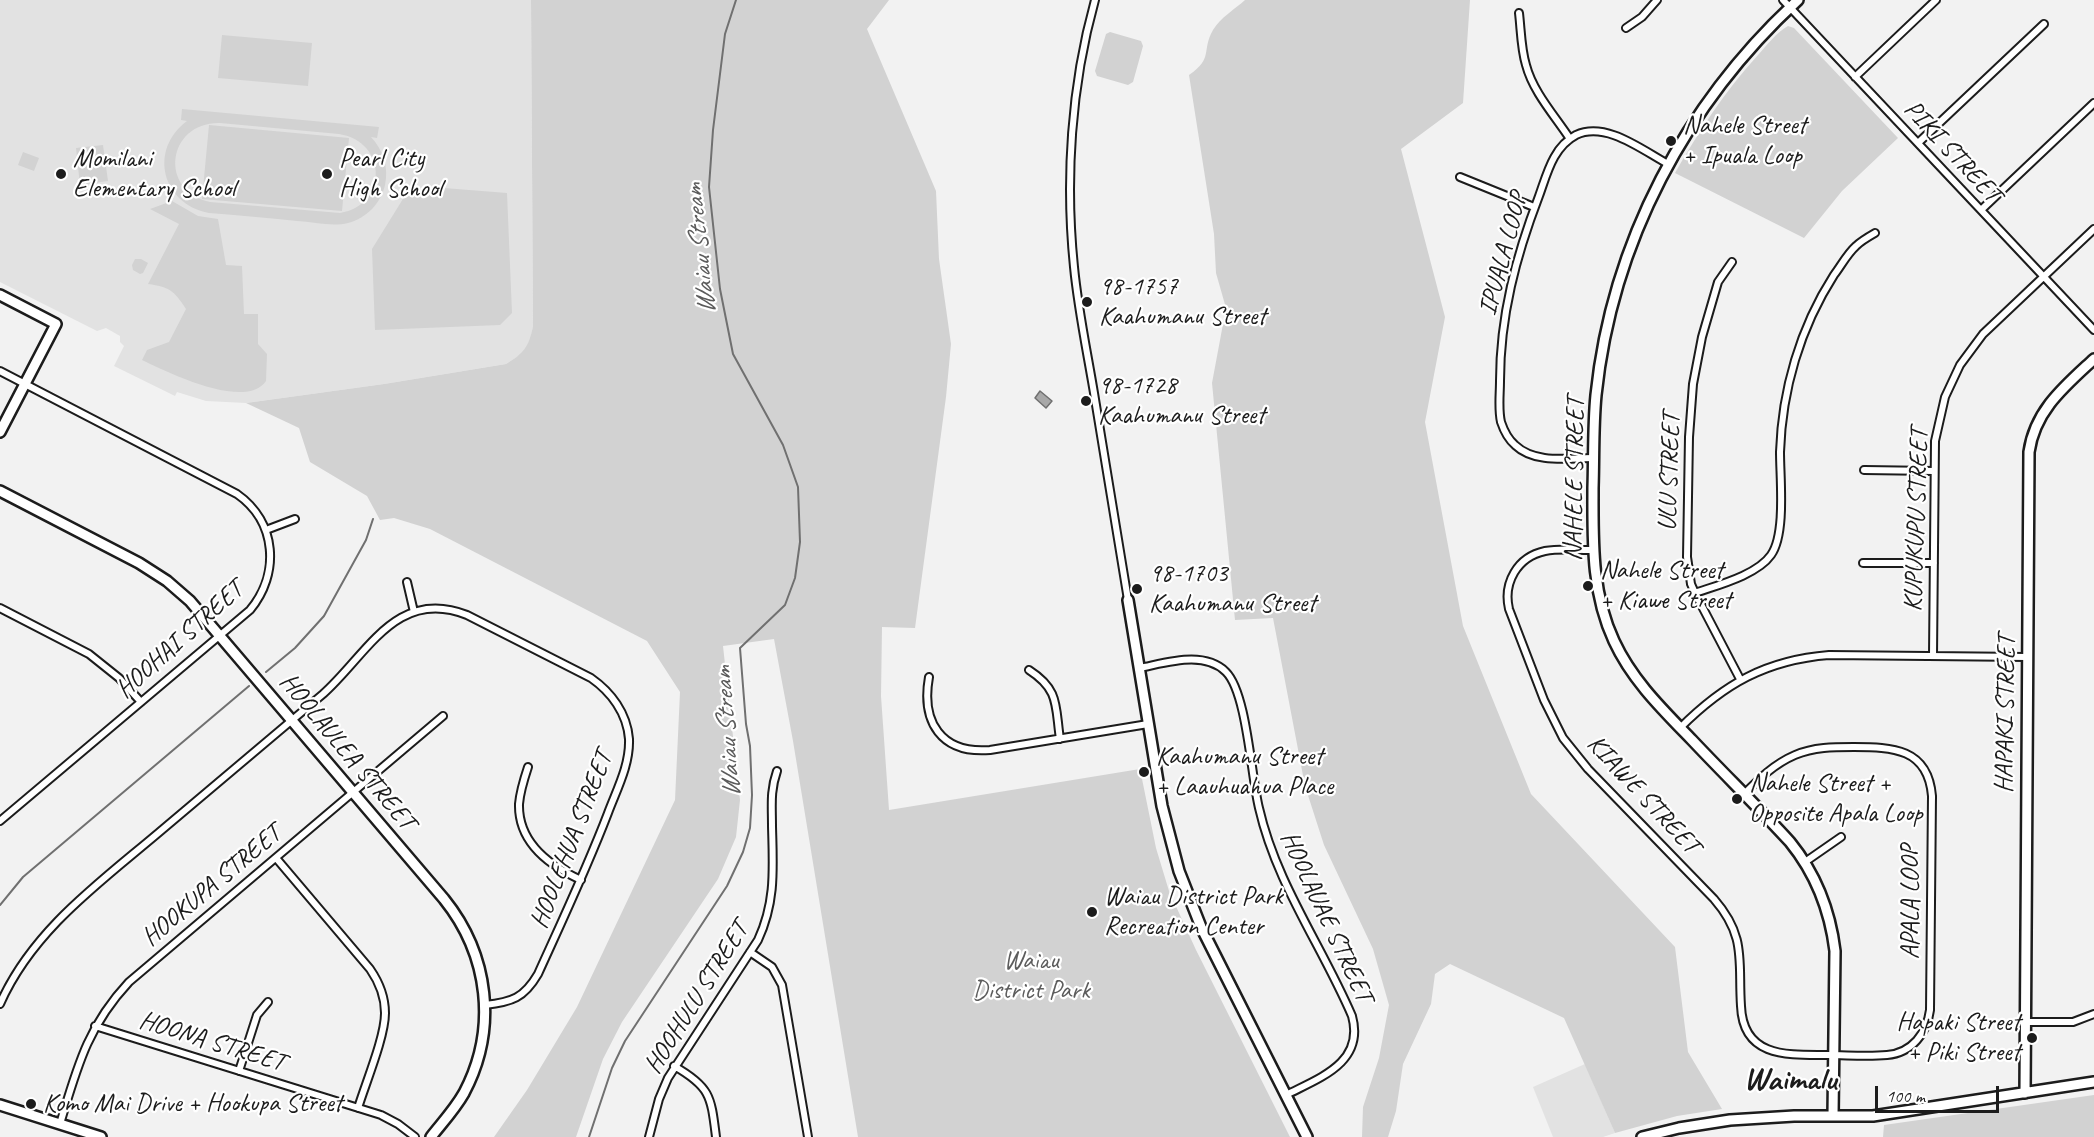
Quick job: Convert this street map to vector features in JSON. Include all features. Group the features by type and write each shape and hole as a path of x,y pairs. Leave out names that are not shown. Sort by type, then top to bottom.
{"street":[{"path":"1095,0 1082,56 1075,104 1071,161 1071,232 1077,291 1167,832 1185,888 1201,927 1307,1137"},
{"path":"1626,28 1642,17 1657,0"},
{"name":"PIKI STREET","path":"1782,0 2094,330"},
{"name":"NAHELE STREET","path":"1798,0 1762,35 1699,113 1668,164 1631,244 1612,307 1596,394 1593,550 1599,597 1614,642 1636,679 1790,842 1805,862 1825,902 1833,938 1835,964 1833,1116"},
{"path":"1855,76 1936,0"},
{"path":"1519,13 1528,72 1570,139 1589,132 1611,134 1668,164"},
{"path":"1918,143 2044,24"},
{"path":"1981,210 2094,103"},
{"name":"IPUALA LOOP","path":"1570,139 1554,156 1516,262 1505,314 1500,363 1501,421 1507,436 1528,454 1545,458 1594,458"},
{"path":"1460,177 1534,207"},
{"name":"KUPUKUPU STREET","path":"1933,656 1935,441 1940,413 1948,389 1960,365 1988,329 2094,229"},
{"path":"1695,593 1755,570 1766,561 1777,546 1780,527 1782,427 1792,370 1806,328 1832,280 1855,246 1875,233"},
{"name":"ULU STREET","path":"1732,262 1718,282 1702,337 1693,384 1689,437 1687,556 1691,584 1740,679"},
{"path":"0,295 56,324 0,432"},
{"name":"HAPAKI STREET","path":"2025,1093 2029,460 2032,436 2039,417 2052,399 2094,359"},
{"name":"HOOHAI STREET","path":"0,371 237,494 254,509 266,530 271,553 271,566 266,586 250,610 0,821"},
{"path":"1864,471 1934,471"},
{"name":"HOOLAULEA STREET","path":"0,491 153,572 190,601 258,678 460,921 469,937 478,962 483,985 485,1005 483,1038 472,1075 454,1108 431,1137"},
{"path":"266,530 295,519"},
{"name":"KIAWE STREET","path":"1593,550 1551,550 1538,553 1519,565 1509,584 1507,594 1509,609 1551,716 1563,738 1580,759 1726,914 1734,929 1740,949 1741,1012 1744,1025 1753,1041 1778,1053 1835,1055"},
{"path":"1863,563 1934,564"},
{"path":"406,582 414,612"},
{"path":"0,608 89,654 120,678 141,702"},
{"name":"HOOLEHUA STREET","path":"0,1004 24,961 64,914 337,682 388,625 404,615 436,608 449,609 466,615 591,678 605,689 618,705 628,731 627,759 581,880 538,974 530,987 514,999 485,1005"},
{"path":"1680,728 1716,694 1740,679 1770,666 1814,656 2027,657"},
{"name":"HOOLAUAE STREET","path":"1139,668 1186,660 1203,660 1220,667 1235,684 1241,702 1256,797 1268,841 1286,885 1352,1016 1354,1028 1352,1043 1344,1060 1330,1072 1286,1095"},
{"path":"1029,670 1045,681 1052,691 1060,739"},
{"path":"929,677 926,695 931,720 942,736 955,745 971,751 1148,724"},
{"name":"HOOKUPA STREET","path":"60,1124 81,1057 95,1026 129,982 443,716"},
{"name":"APALA LOOP","path":"1744,795 1767,772 1786,759 1807,751 1825,748 1897,749 1917,761 1929,780 1932,820 1930,1010 1927,1025 1916,1042 1892,1055 1835,1055"},
{"path":"528,768 519,806 526,834 531,844 545,860 581,880"},
{"name":"HOOHULU STREET","path":"649,1137 662,1089 674,1066 762,931 771,901 773,876 771,787 777,771"},
{"path":"1805,862 1840,837"},
{"path":"276,858 370,969 381,989 384,1021 358,1108"},
{"path":"750,952 772,968 782,985 807,1137"},
{"path":"239,1071 257,1015 268,1002"},
{"path":"2024,1022 2073,1022 2094,1014"},
{"name":"HOONA STREET","path":"95,1026 390,1119 416,1137"},
{"path":"674,1066 697,1080 708,1095 716,1137"},
{"path":"1642,1137 1694,1125 1730,1120 1782,1116 1873,1116 2094,1082"},
{"path":"0,1105 101,1137"}],"shaded area":[{"name":"Pearl City High School","path":"0,0 531,0 533,326 531,339 523,353 506,364 246,403 206,401 177,392 175,396 114,366 124,346 120,342 120,336 106,328 97,331 0,282"},
{"path":"1040,391 1052,401 1046,408 1035,398"},
{"path":"1585,1064 1615,1133 1603,1137 1553,1137 1533,1087"}],"green space":[{"name":"Waiau District Park","path":"531,0 889,0 867,29 936,191 939,259 951,344 915,628 882,627 881,696 889,810 1140,769 1156,848 1169,891 1196,950 1290,1137 858,1137 774,639 723,646 740,800 736,837 718,879 622,1022 603,1059 576,1137 494,1137 527,1090 577,1007 675,800 680,692 647,641 430,529 394,518 380,520 367,496 310,462 299,428 246,403 506,364 525,349 533,326"},
{"path":"1245,0 1470,0 1463,103 1401,149 1445,317 1425,422 1463,626 1531,794 1675,947 1688,1052 1722,1109 1677,1116 1615,1133 1564,1018 1450,964 1435,974 1431,1004 1403,1064 1396,1111 1388,1137 1362,1137 1363,1107 1379,1058 1389,1005 1373,949 1324,845 1305,786 1273,618 1235,620 1212,383 1226,308 1216,273 1214,234 1189,75 1202,64 1213,30"},
{"path":"1788,26 1794,28 1898,138 1842,191 1804,238 1675,173 1703,127 1734,83 1772,39"},
{"path":"1110,32 1141,41 1143,46 1133,82 1128,85 1097,76 1095,71 1106,34"},
{"path":"222,35 312,43 308,86 218,78"},
{"path":"182,109 379,127 377,138 371,137 382,153 385,165 386,178 383,192 377,204 367,214 355,221 336,225 209,213 193,208 180,199 171,188 164,160 167,146 175,133 187,121 181,120","holes":["220,123 339,134 355,139 367,149 374,160 376,174 374,187 367,198 356,208 340,213 210,202 193,195 182,185 176,172 176,158 180,145 189,133 202,126"]},
{"path":"209,125 349,138 342,211 202,199"},
{"path":"103,145 108,181 80,185 76,148"},
{"path":"23,152 39,158 34,171 18,165"},
{"path":"431,187 507,193 512,313 500,325 375,330 372,249 406,194"},
{"path":"172,201 198,216 218,219 226,265 242,266 244,314 258,314 258,344 267,354 266,381 256,389 242,392 225,391 187,380 142,360 147,350 169,342 186,309 170,290 148,284 179,224 150,209"},
{"path":"135,259 148,263 143,273 140,274 133,270 132,265"},
{"path":"2094,1095 2094,1137 1883,1137 1884,1125"}],"waterway":[{"name":"Waiau Stream","path":"589,1137 612,1068 625,1041 727,886 743,852 750,828 752,795 750,746 740,648 785,605 795,578 800,542 798,487 783,445 733,354 720,289 709,187 713,130 725,34 736,0"},
{"path":"266,672 295,648 324,616 366,540 373,519"},
{"path":"0,905 23,877 249,686"}],"place":[{"name":"Nahele Street + Ipuala Loop","path":"1671,141"},
{"name":"Momilani Elementary School","path":"61,174"},
{"name":"Pearl City High School","path":"327,174"},
{"name":"98-1757 Kaahumanu Street","path":"1087,302"},
{"name":"98-1728 Kaahumanu Street","path":"1086,401"},
{"name":"Nahele Street + Kiawe Street","path":"1588,586"},
{"name":"98-1703 Kaahumanu Street","path":"1137,589"},
{"name":"Kaahumanu Street + Laauhuahua Place","path":"1144,772"},
{"name":"Nahele Street + Opposite Apala Loop","path":"1737,799"},
{"name":"Waiau District Park Recreation Center","path":"1092,912"},
{"name":"Hapaki Street + Piki Street","path":"2032,1038"},
{"name":"Komo Mai Drive + Hookupa Street","path":"31,1104"}],"district":[{"name":"Waimalu","path":"1790,1081"}]}
